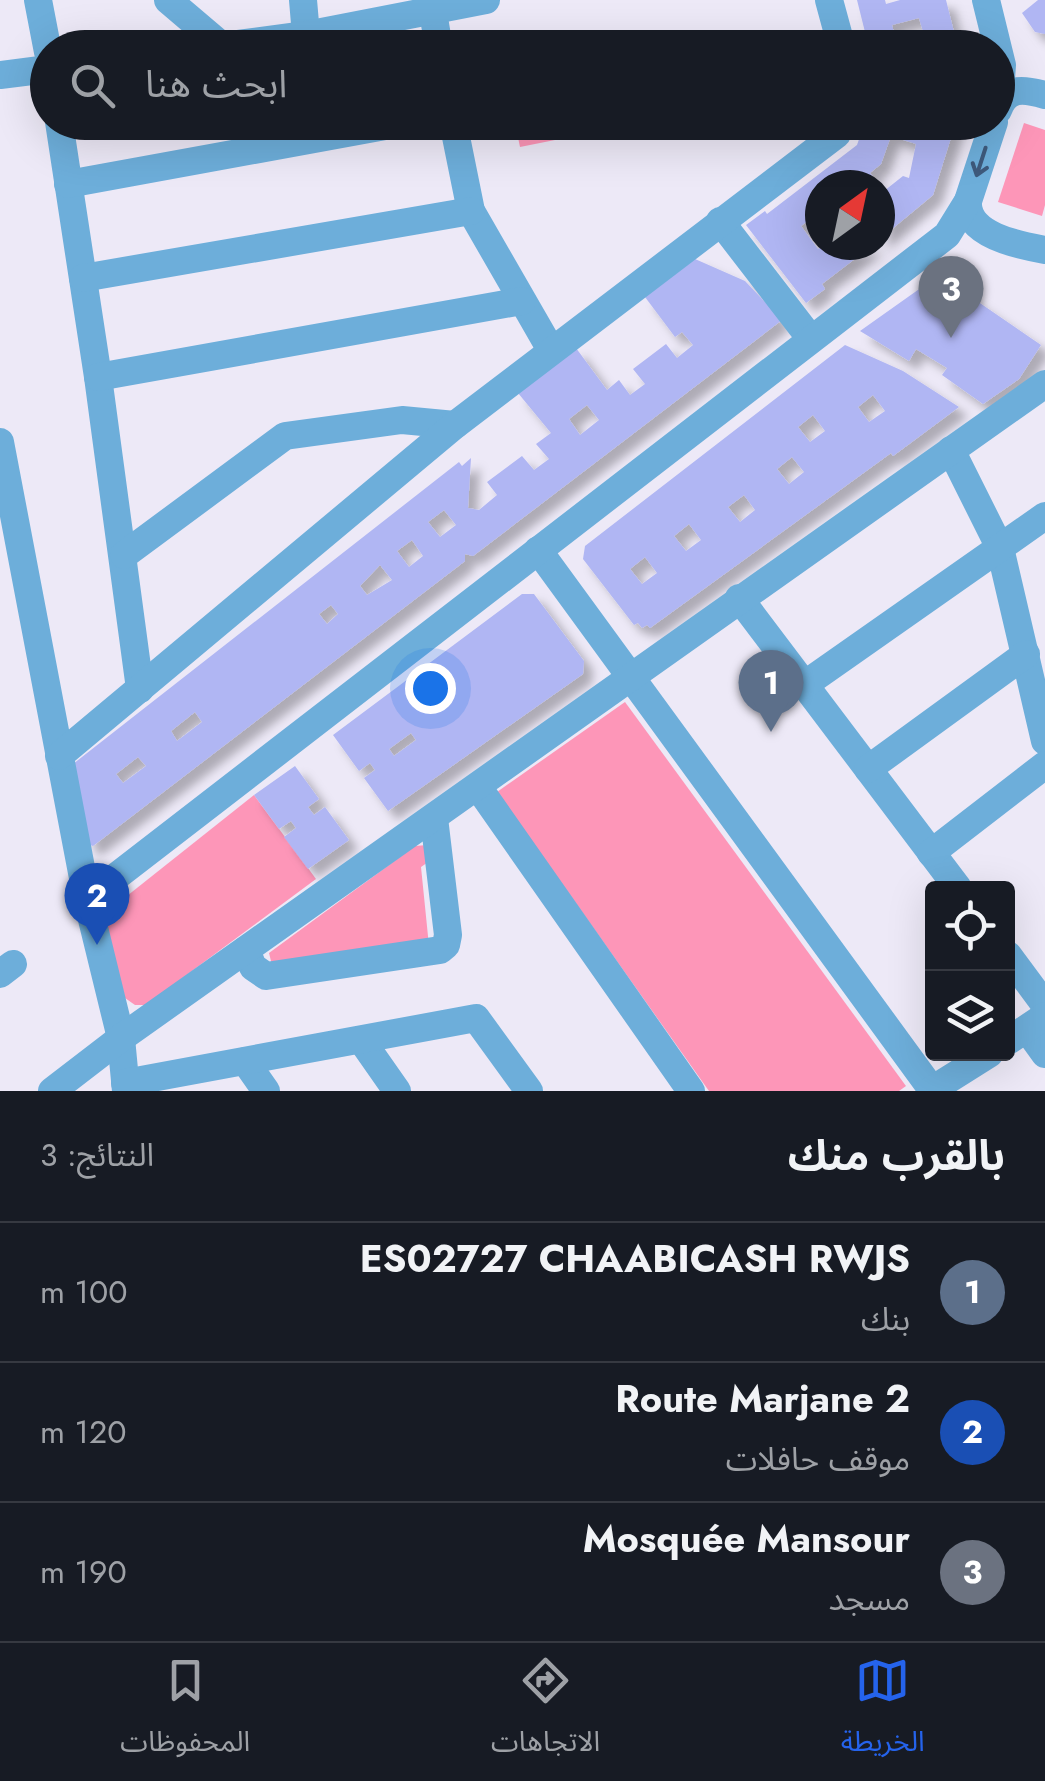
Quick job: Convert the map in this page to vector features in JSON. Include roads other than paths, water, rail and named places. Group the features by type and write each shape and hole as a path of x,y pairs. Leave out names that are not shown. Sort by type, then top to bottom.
{"street":[{"path":"38,0 44,30"},
{"path":"168,0 198,30"},
{"path":"303,0 306,30"},
{"path":"327,30 432,5 486,0"},
{"path":"829,0 837,30"},
{"path":"986,0 993,30"},
{"path":"432,5 436,30"},
{"path":"0,75 30,71"},
{"path":"1015,81 1037,93"},
{"path":"62,140 124,555 140,690"},
{"path":"68,184 309,140"},
{"path":"457,140 471,211 551,350"},
{"path":"59,756 455,425 829,140"},
{"path":"86,898 947,235 968,202 988,140"},
{"path":"968,202 968,216 984,231"},
{"path":"83,278 471,211"},
{"path":"720,221 811,340"},
{"path":"947,235 969,229 984,231 1043,251"},
{"path":"98,376 522,300"},
{"path":"52,1091 121,1038 1045,384"},
{"path":"124,555 285,436 402,420 455,425"},
{"path":"0,442 7,520 86,898 121,1038 127,1088 244,1061 476,1018 530,1091"},
{"path":"951,450 1000,548 1026,654 1039,686 1045,740"},
{"path":"804,685 1045,516"},
{"path":"538,550 932,1091 978,1061"},
{"path":"739,598 953,881"},
{"path":"868,770 1026,654"},
{"path":"931,853 1045,765"},
{"path":"478,788 691,1091"},
{"path":"246,950 253,967 266,976 440,950 448,935 434,818"},
{"path":"1015,964 1045,1004"},
{"path":"1026,1029 1045,1054"},
{"path":"362,1042 397,1091"},
{"path":"244,1061 266,1091"}],"place":[{"name":"Mosquée Mansour","path":"951,338"},
{"name":"ES02727 CHAABICASH RWJS","path":"771,732"},
{"name":"Route Marjane 2","path":"97,945"}]}
